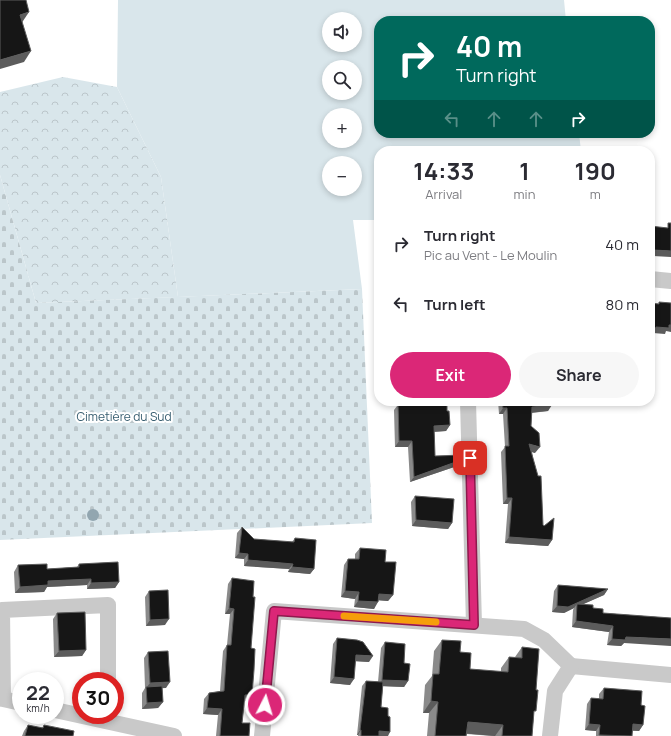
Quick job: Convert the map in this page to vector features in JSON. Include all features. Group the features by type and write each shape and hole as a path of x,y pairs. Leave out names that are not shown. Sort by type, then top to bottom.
{"street":[{"path":"655,279 671,281"},
{"path":"468,406 474,625"},
{"path":"12,701 3,699 2,610 108,605 108,672"},
{"path":"262,736 274,611 524,629 544,640 570,666 671,675"},
{"path":"550,736 555,692 570,666"},
{"path":"124,723 174,736"}],"green space":[{"path":"118,0 564,0 566,16 374,16 374,138 580,138 580,146 374,146 374,220 353,220 362,289 178,297 161,177 117,87"},
{"path":"63,77 117,87 161,177 178,297 36,303 0,175 0,92"},
{"name":"Cimetière du Sud","path":"0,175 36,303 362,289 372,523 0,540"}],"building":[{"path":"0,0 26,0 29,12 20,15 31,51 0,60"},
{"path":"668,223 671,223 671,251 655,250 655,227 668,228"},
{"path":"659,302 671,303 671,325 669,325 669,328 655,328 655,304 659,304"},
{"path":"398,406 447,406 450,425 434,426 435,456 464,455 464,459 414,477 412,441 399,441"},
{"path":"503,406 542,406 532,407 531,426 539,433 540,447 529,444 538,476 541,476 543,525 544,526 554,518 552,540 509,537 512,498 507,498 505,446 509,446 507,408 503,408"},
{"path":"415,496 454,499 452,523 416,520"},
{"path":"242,527 254,539 294,542 295,538 316,540 314,569 292,567 293,564 248,560 248,554 239,553"},
{"path":"360,548 386,550 385,562 396,562 393,595 379,594 378,602 358,601 359,592 345,591 348,559 359,559"},
{"path":"118,562 119,582 91,583 91,579 48,581 48,585 20,587 18,565 47,564 47,569 79,567 79,564"},
{"path":"232,578 254,581 253,597 255,597 251,648 255,649 252,695 245,695 242,723 250,723 249,736 220,736 222,709 207,708 209,693 224,691 227,645 231,645 234,609 229,608"},
{"path":"558,585 608,589 568,607 557,606"},
{"path":"168,590 169,619 150,620 149,591"},
{"path":"577,604 593,605 593,608 603,609 603,613 671,618 671,639 626,637 625,640 612,639 613,626 576,621"},
{"path":"85,612 86,650 59,651 57,613"},
{"path":"337,638 363,642 373,656 356,655 354,679 334,677"},
{"path":"442,640 461,641 460,652 471,653 470,669 508,672 509,657 522,658 522,647 539,649 536,690 538,690 536,711 534,711 532,736 502,736 503,725 468,722 466,736 435,736 438,702 431,701 433,674 439,674"},
{"path":"385,642 405,644 404,663 410,664 408,681 382,680"},
{"path":"168,651 170,682 150,683 148,652"},
{"path":"366,681 383,682 381,707 388,708 388,716 390,717 390,732 379,731 379,736 361,736 360,730"},
{"path":"162,686 163,702 147,703 146,687"},
{"path":"604,688 642,691 641,705 645,706 643,725 633,724 632,736 599,735 600,725 589,724 591,698 603,699"},
{"path":"28,725 43,728 44,725 74,731 73,736 25,736"}],"slow traffic":[{"path":"344,616 436,622"}],"route":[{"path":"265,705 274,611 474,625 470,458"}]}
